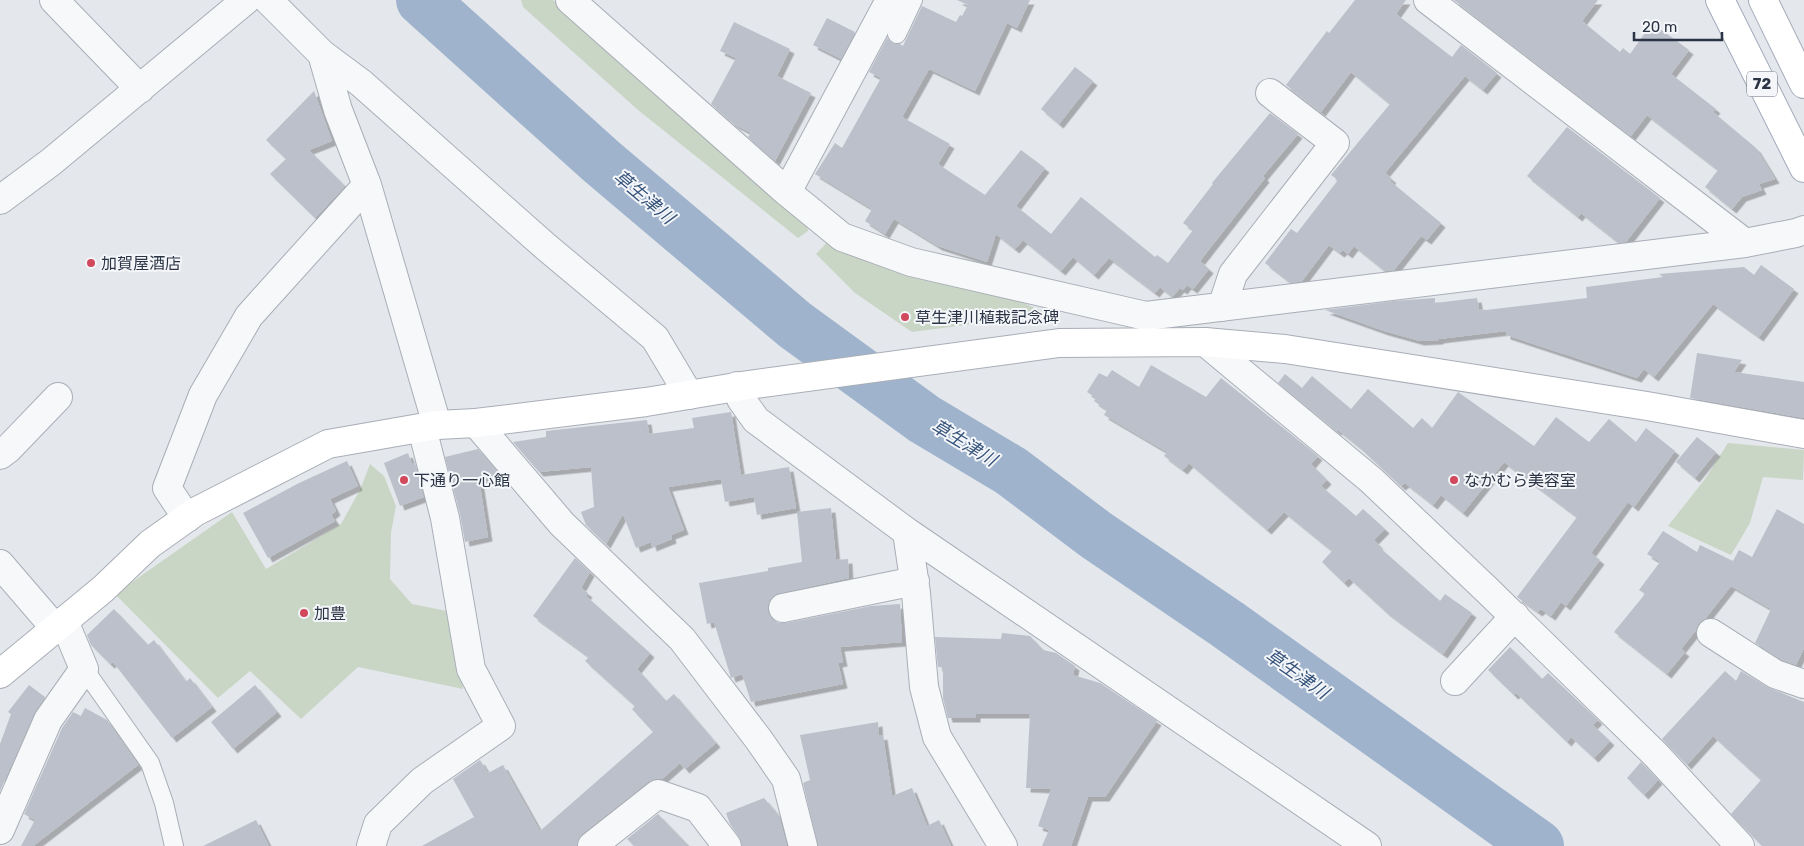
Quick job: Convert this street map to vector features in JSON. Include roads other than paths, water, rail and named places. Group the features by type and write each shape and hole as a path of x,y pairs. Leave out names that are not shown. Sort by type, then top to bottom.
{"street":[{"path":"54,0 140,89"},
{"path":"0,200 51,162 246,0"},
{"path":"268,0 322,54 361,83 545,246 655,338 690,395"},
{"path":"570,0 787,192 842,237 911,262 1146,316 1745,243 1804,230"},
{"path":"787,192 890,0"},
{"path":"1428,0 1745,243"},
{"name":"72","path":"1720,0 1804,168"},
{"name":"72","path":"1763,0 1804,84"},
{"path":"322,54 338,110 367,185 430,427 471,669 501,726 422,781 378,824 372,846"},
{"path":"1222,307 1233,274 1334,143 1270,93"},
{"path":"187,518 167,488 203,395 249,316 367,185"},
{"path":"1146,316 1176,342"},
{"path":"1205,342 1371,480 1656,755 1740,846"},
{"path":"0,674 103,589 150,544 187,518 328,444 430,427 646,402 742,386 1060,343 1205,342 1295,350 1647,406 1804,434"},
{"path":"742,386 741,399 756,420 907,532 1367,846"},
{"path":"0,455 58,397"},
{"path":"476,423 562,524 688,646 786,779 803,846"},
{"path":"907,532 915,581 924,687 937,737 1003,846"},
{"path":"0,564 60,624 84,669 48,720 0,830"},
{"path":"783,608 915,581"},
{"path":"1455,681 1514,616"},
{"path":"1711,633 1775,674 1804,684"},
{"path":"592,846 658,794 698,808 727,846"}],"lane":[{"path":"897,34 913,0"},
{"path":"84,669 150,763 164,803 174,846"}],"waterway":[{"name":"草生津川","path":"422,0 602,162 795,325 924,419 1011,471 1096,535 1227,624 1538,846"}],"place":[{"name":"加賀屋酒店","path":"91,263"},
{"name":"草生津川植栽記念碑","path":"905,317"},
{"name":"下通り一心館","path":"404,480"},
{"name":"なかむら美容室","path":"1454,480"},
{"name":"加豊","path":"304,613"}]}
